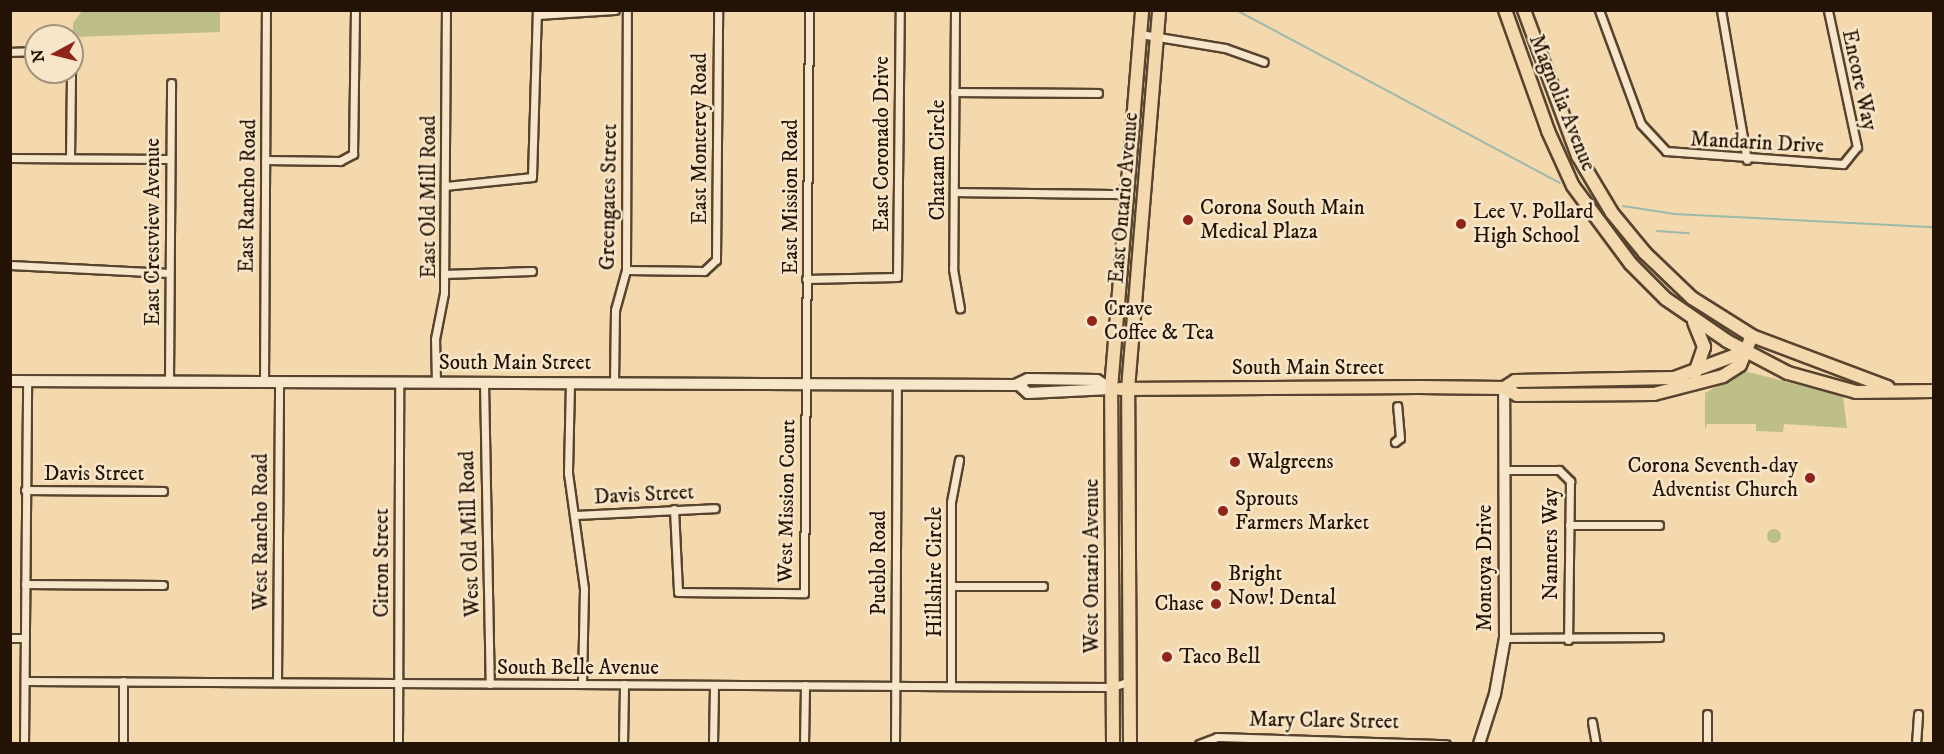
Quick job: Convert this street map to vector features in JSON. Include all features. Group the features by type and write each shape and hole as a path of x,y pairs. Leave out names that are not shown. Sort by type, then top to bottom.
{"main road":[{"name":"East Ontario Avenue","path":"1111,388 1142,10"},
{"name":"East Ontario Avenue","path":"1128,389 1159,10"},
{"name":"Magnolia Avenue","path":"1505,10 1548,131 1574,186 1631,264 1690,316 1744,351"},
{"name":"Magnolia Avenue","path":"1524,10 1564,124 1612,213 1692,298 1752,336"},
{"path":"1128,194 1136,204 1136,290"},
{"path":"1690,316 1704,347 1695,372"},
{"path":"1752,336 1892,389"},
{"name":"South Main Street","path":"10,381 1019,385 1028,393 1111,388 1504,388 1517,395 1676,391 1723,376 1740,365 1752,336"},
{"path":"1744,351 1832,388 1934,391"},
{"name":"South Main Street","path":"1504,388 1515,381 1654,381 1695,372 1744,351"},
{"name":"West Ontario Avenue","path":"1111,388 1113,744"},
{"name":"Montoya Drive","path":"1479,744 1495,694 1504,638 1504,388"},
{"name":"West Ontario Avenue","path":"1128,389 1130,744"}],"street":[{"name":"East Rancho Road","path":"264,382 266,10"},
{"path":"265,160 340,161 354,151 355,10"},
{"name":"East Old Mill Road","path":"436,382 444,274 446,10"},
{"path":"445,186 532,177 537,13 615,10"},
{"name":"Greengates Street","path":"614,383 615,310 626,270 627,10"},
{"name":"East Monterey Road","path":"626,270 713,267 718,10"},
{"name":"East Mission Road","path":"806,383 808,10"},
{"name":"East Coronado Drive","path":"806,279 897,277 900,10"},
{"name":"Chatam Circle","path":"955,10 953,269 960,308"},
{"name":"Mandarin Drive","path":"1599,10 1641,124 1658,146 1680,156 1747,160 1843,164 1854,157"},
{"path":"1721,10 1747,160"},
{"name":"Encore Way","path":"1828,10 1854,157"},
{"path":"1140,34 1225,48 1264,62"},
{"name":"East Crestview Avenue","path":"169,381 171,83"},
{"path":"70,158 71,84"},
{"path":"954,92 1098,93"},
{"path":"10,158 170,159"},
{"path":"954,192 1128,194"},
{"path":"10,265 169,273"},
{"path":"444,274 532,271"},
{"path":"24,744 27,381"},
{"name":"West Rancho Road","path":"276,682 279,382"},
{"name":"Citron Street","path":"398,744 399,382"},
{"name":"West Old Mill Road","path":"484,382 490,684"},
{"path":"570,383 568,473 583,554 582,684"},
{"name":"West Mission Court","path":"674,509 678,592 804,592 806,383"},
{"name":"Pueblo Road","path":"895,744 897,384"},
{"path":"1395,442 1400,438 1397,406"},
{"name":"Hillshire Circle","path":"951,686 951,502 959,460"},
{"name":"Nanners Way","path":"1504,470 1566,473 1569,525 1568,640"},
{"name":"Davis Street","path":"25,490 163,491"},
{"name":"Davis Street","path":"574,515 715,508"},
{"path":"1569,525 1659,525"},
{"path":"25,584 163,585"},
{"path":"951,586 1043,586"},
{"path":"1504,638 1568,640 1659,637"},
{"path":"10,638 25,638"},
{"name":"South Belle Avenue","path":"25,681 1112,687 1130,681"},
{"path":"123,681 123,744"},
{"path":"623,744 624,684"},
{"path":"713,744 714,685"},
{"path":"804,744 805,685"},
{"path":"1707,714 1707,744"},
{"path":"1916,744 1918,714"},
{"path":"1592,722 1596,744"},
{"name":"Mary Clare Street","path":"1200,742 1394,741 1446,744"}],"green space":[{"path":"82,11 220,11 220,32 84,37 84,24 73,23"},
{"path":"1744,371 1843,396 1847,428 1784,424 1783,432 1756,431 1756,424 1707,424 1705,429 1705,393"},
{"path":"1774,529 1779,531 1781,536 1779,541 1774,543 1769,541 1767,536 1769,531"}],"waterway":[{"path":"1236,10 1560,183"},
{"path":"1623,206 1674,214 1934,227"},
{"path":"1657,231 1689,233"}],"place":[{"name":"Corona South Main Medical Plaza","path":"1188,220"},
{"name":"Lee V. Pollard High School","path":"1461,224"},
{"name":"Crave Coffee & Tea","path":"1092,321"},
{"name":"Walgreens","path":"1235,462"},
{"name":"Corona Seventh-day Adventist Church","path":"1810,478"},
{"name":"Sprouts Farmers Market","path":"1223,511"},
{"name":"Bright Now! Dental","path":"1216,586"},
{"name":"Chase","path":"1216,604"},
{"name":"Taco Bell","path":"1167,657"}]}
